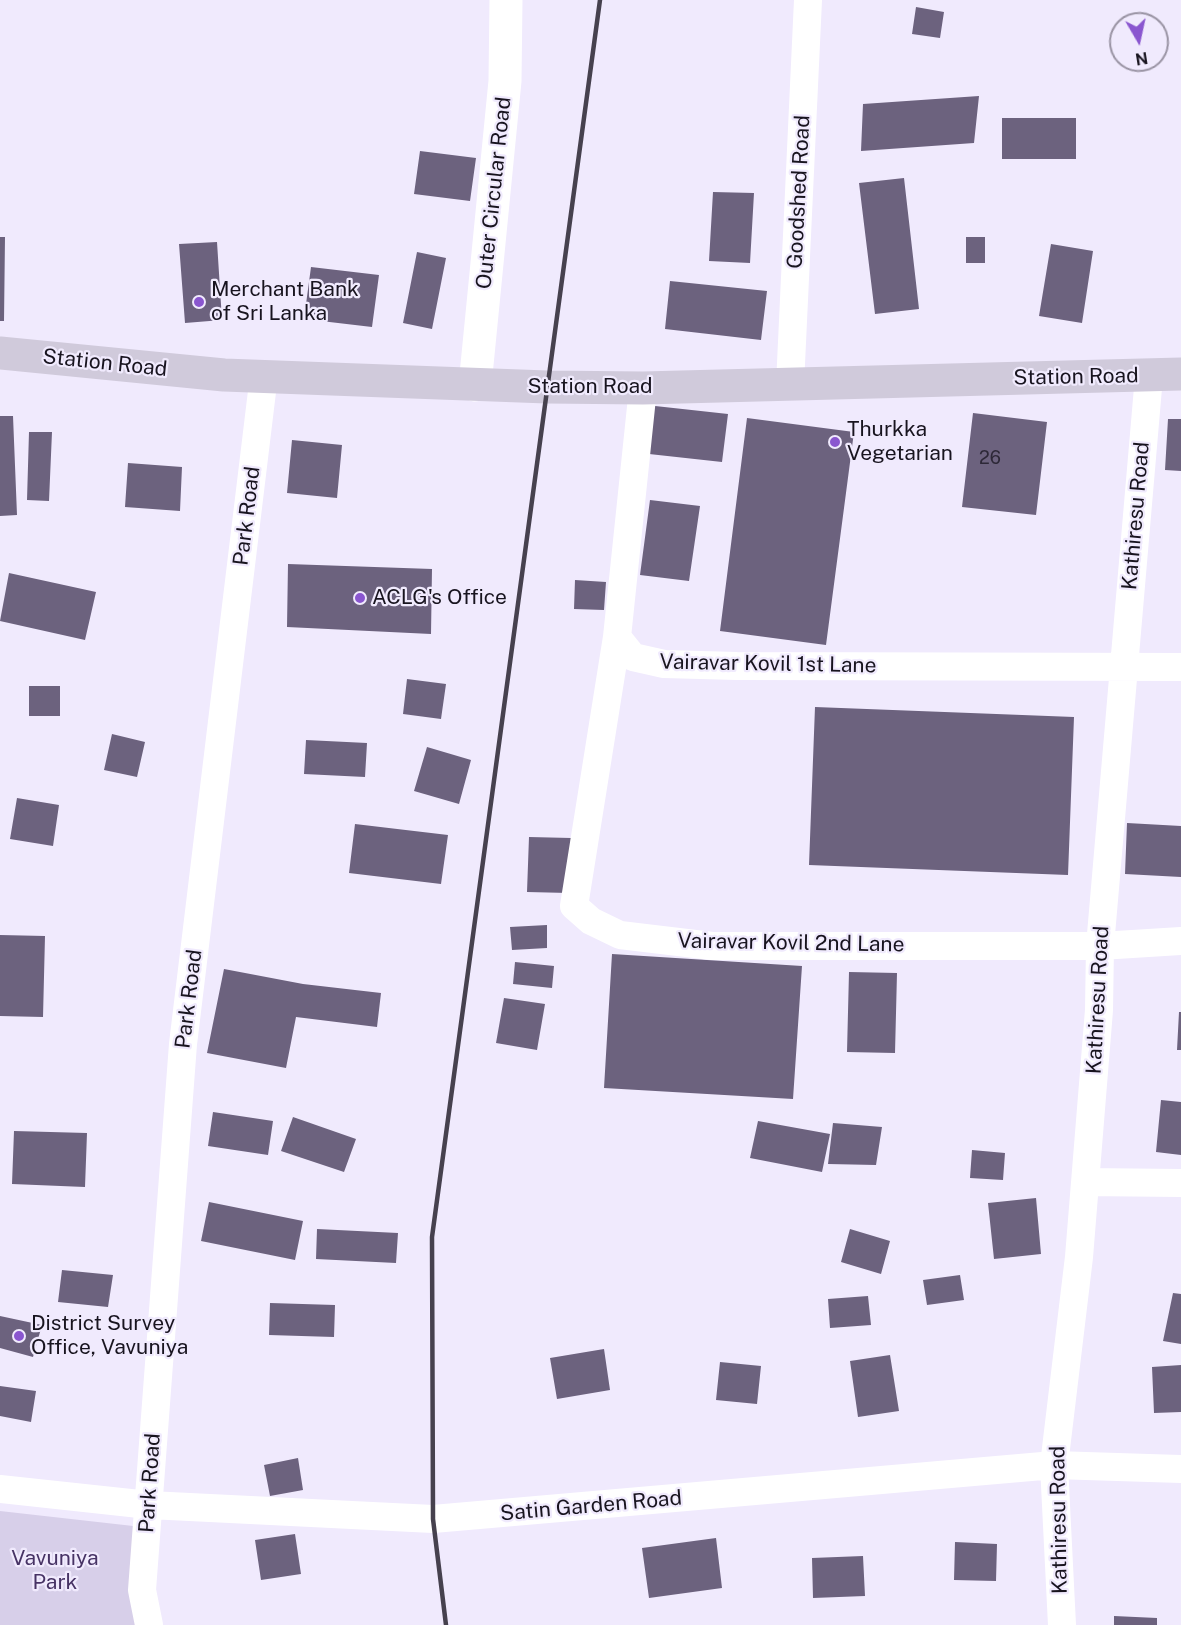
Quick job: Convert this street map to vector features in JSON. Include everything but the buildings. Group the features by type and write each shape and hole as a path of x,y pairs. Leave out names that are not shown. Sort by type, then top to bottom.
{"main road":[{"name":"Station Road","path":"0,353 224,375 475,385 643,388 1181,374"}],"street":[{"name":"Outer Circular Road","path":"475,385 505,81 506,0"},
{"name":"Goodshed Road","path":"790,385 808,0"},
{"name":"Park Road","path":"149,1625 142,1590 183,1044 264,375"},
{"name":"Kathiresu Road","path":"1062,1625 1054,1465 1079,1257 1099,1010 1100,946 1122,668 1149,376"},
{"path":"616,637 643,388"},
{"name":"Vairavar Kovil 1st Lane","path":"616,637 633,657 664,664 1181,667"},
{"name":"Vairavar Kovil 2nd Lane","path":"616,637 574,906 591,921 620,935 712,946 1100,946 1181,941"},
{"path":"1085,1182 1181,1184"},
{"name":"Satin Garden Road","path":"0,1489 149,1505 433,1520 1054,1465 1181,1468"}],"green space":[{"name":"Vavuniya Park","path":"0,1511 142,1527 143,1625 0,1625"}],"railway":[{"path":"446,1625 433,1519 432,1237 600,0"}],"place":[{"name":"Merchant Bank of Sri Lanka","path":"199,302"},
{"name":"Thurkka Vegetarian","path":"835,442"},
{"name":"ACLG's Office","path":"360,598"},
{"name":"District Survey Office, Vavuniya","path":"19,1336"}]}
